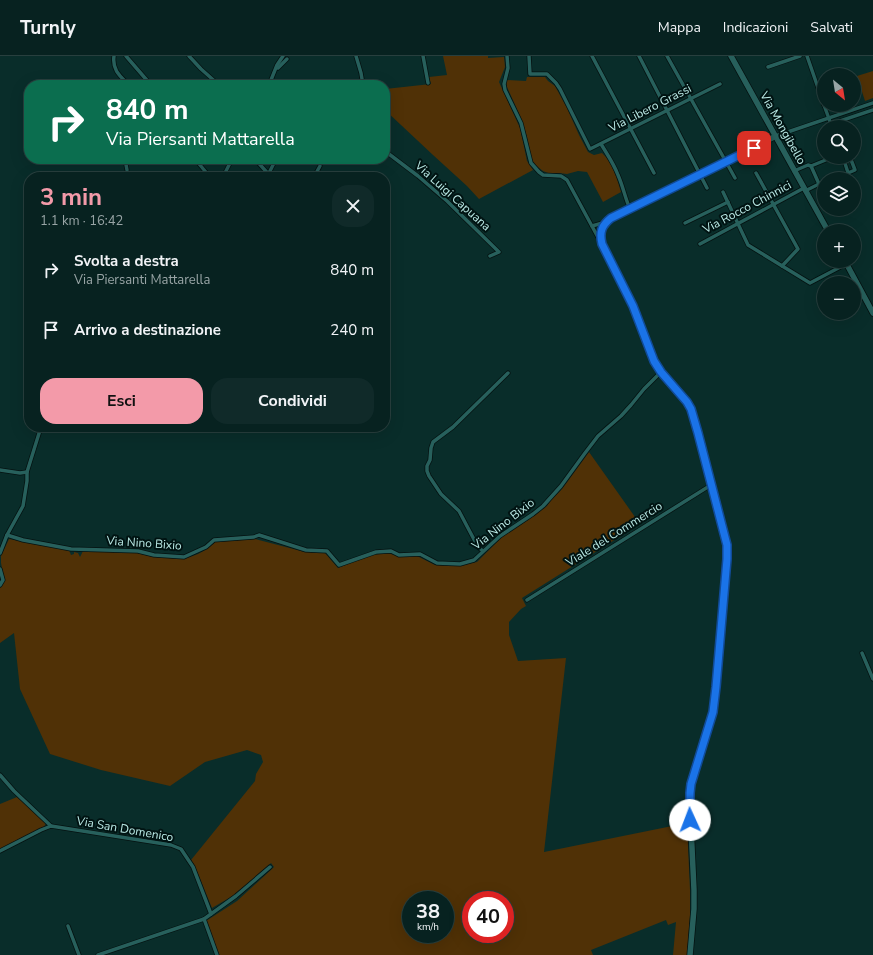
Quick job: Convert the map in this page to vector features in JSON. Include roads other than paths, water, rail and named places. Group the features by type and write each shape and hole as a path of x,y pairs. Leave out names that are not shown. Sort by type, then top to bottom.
{"street":[{"path":"114,56 114,66 116,71 124,80"},
{"path":"126,56 147,80"},
{"path":"189,56 213,80"},
{"path":"356,56 362,80"},
{"path":"423,56 428,83"},
{"path":"507,56 508,68 504,84 505,90 521,123 531,163 543,175 561,176 566,180 602,244 633,306 654,361 691,409 727,545 713,712 694,772 690,793 694,890 690,955"},
{"name":"Via Libero Grassi","path":"529,56 530,74 547,74 556,83 590,150 720,84"},
{"path":"592,56 654,173"},
{"path":"638,56 707,188"},
{"path":"668,56 735,178"},
{"name":"Via Mongibello","path":"731,56 824,224"},
{"path":"768,67 800,56"},
{"path":"806,56 817,86"},
{"path":"271,80 286,57"},
{"path":"592,226 607,221 776,136 873,103"},
{"path":"843,120 873,110"},
{"path":"827,112 829,118"},
{"path":"601,144 619,176 630,209"},
{"name":"Via Luigi Capuana","path":"390,155 447,201 499,252 490,256"},
{"path":"125,164 126,170"},
{"path":"199,164 206,172"},
{"path":"259,164 266,172"},
{"path":"794,171 808,165 811,166 817,164"},
{"path":"850,172 855,170 853,164"},
{"path":"317,172 320,166"},
{"name":"Via Rocco Chinnici","path":"700,244 773,204 804,189 819,184 811,166"},
{"path":"756,173 798,249 782,266"},
{"path":"723,192 748,245 810,283 835,268"},
{"path":"685,223 728,202"},
{"path":"602,244 600,237 607,221"},
{"path":"848,268 873,313"},
{"name":"Via Nino Bixio","path":"8,534 23,540 71,549 138,552 154,555 184,557 206,547 214,540 254,537 259,535 306,550 327,551 339,565 376,552 392,551 399,555 420,554 437,563 460,564 474,560 506,531 543,506 561,486 598,436 622,416 644,389 661,372"},
{"path":"483,551 478,547 458,511 441,494 429,476 427,466 430,460 433,442 453,427 508,373"},
{"path":"0,553 23,506 27,472 39,432"},
{"path":"0,470 20,473 27,472"},
{"name":"Viale del Commercio","path":"527,600 711,485"},
{"path":"0,569 3,580 0,585"},
{"path":"862,653 873,679"},
{"path":"0,775 14,791 51,826 0,851"},
{"name":"Via San Domenico","path":"51,826 171,846 181,849 193,866 211,914"},
{"path":"98,955 204,919 236,896 270,867"},
{"path":"204,919 218,955"},
{"path":"68,926 79,955"}]}
